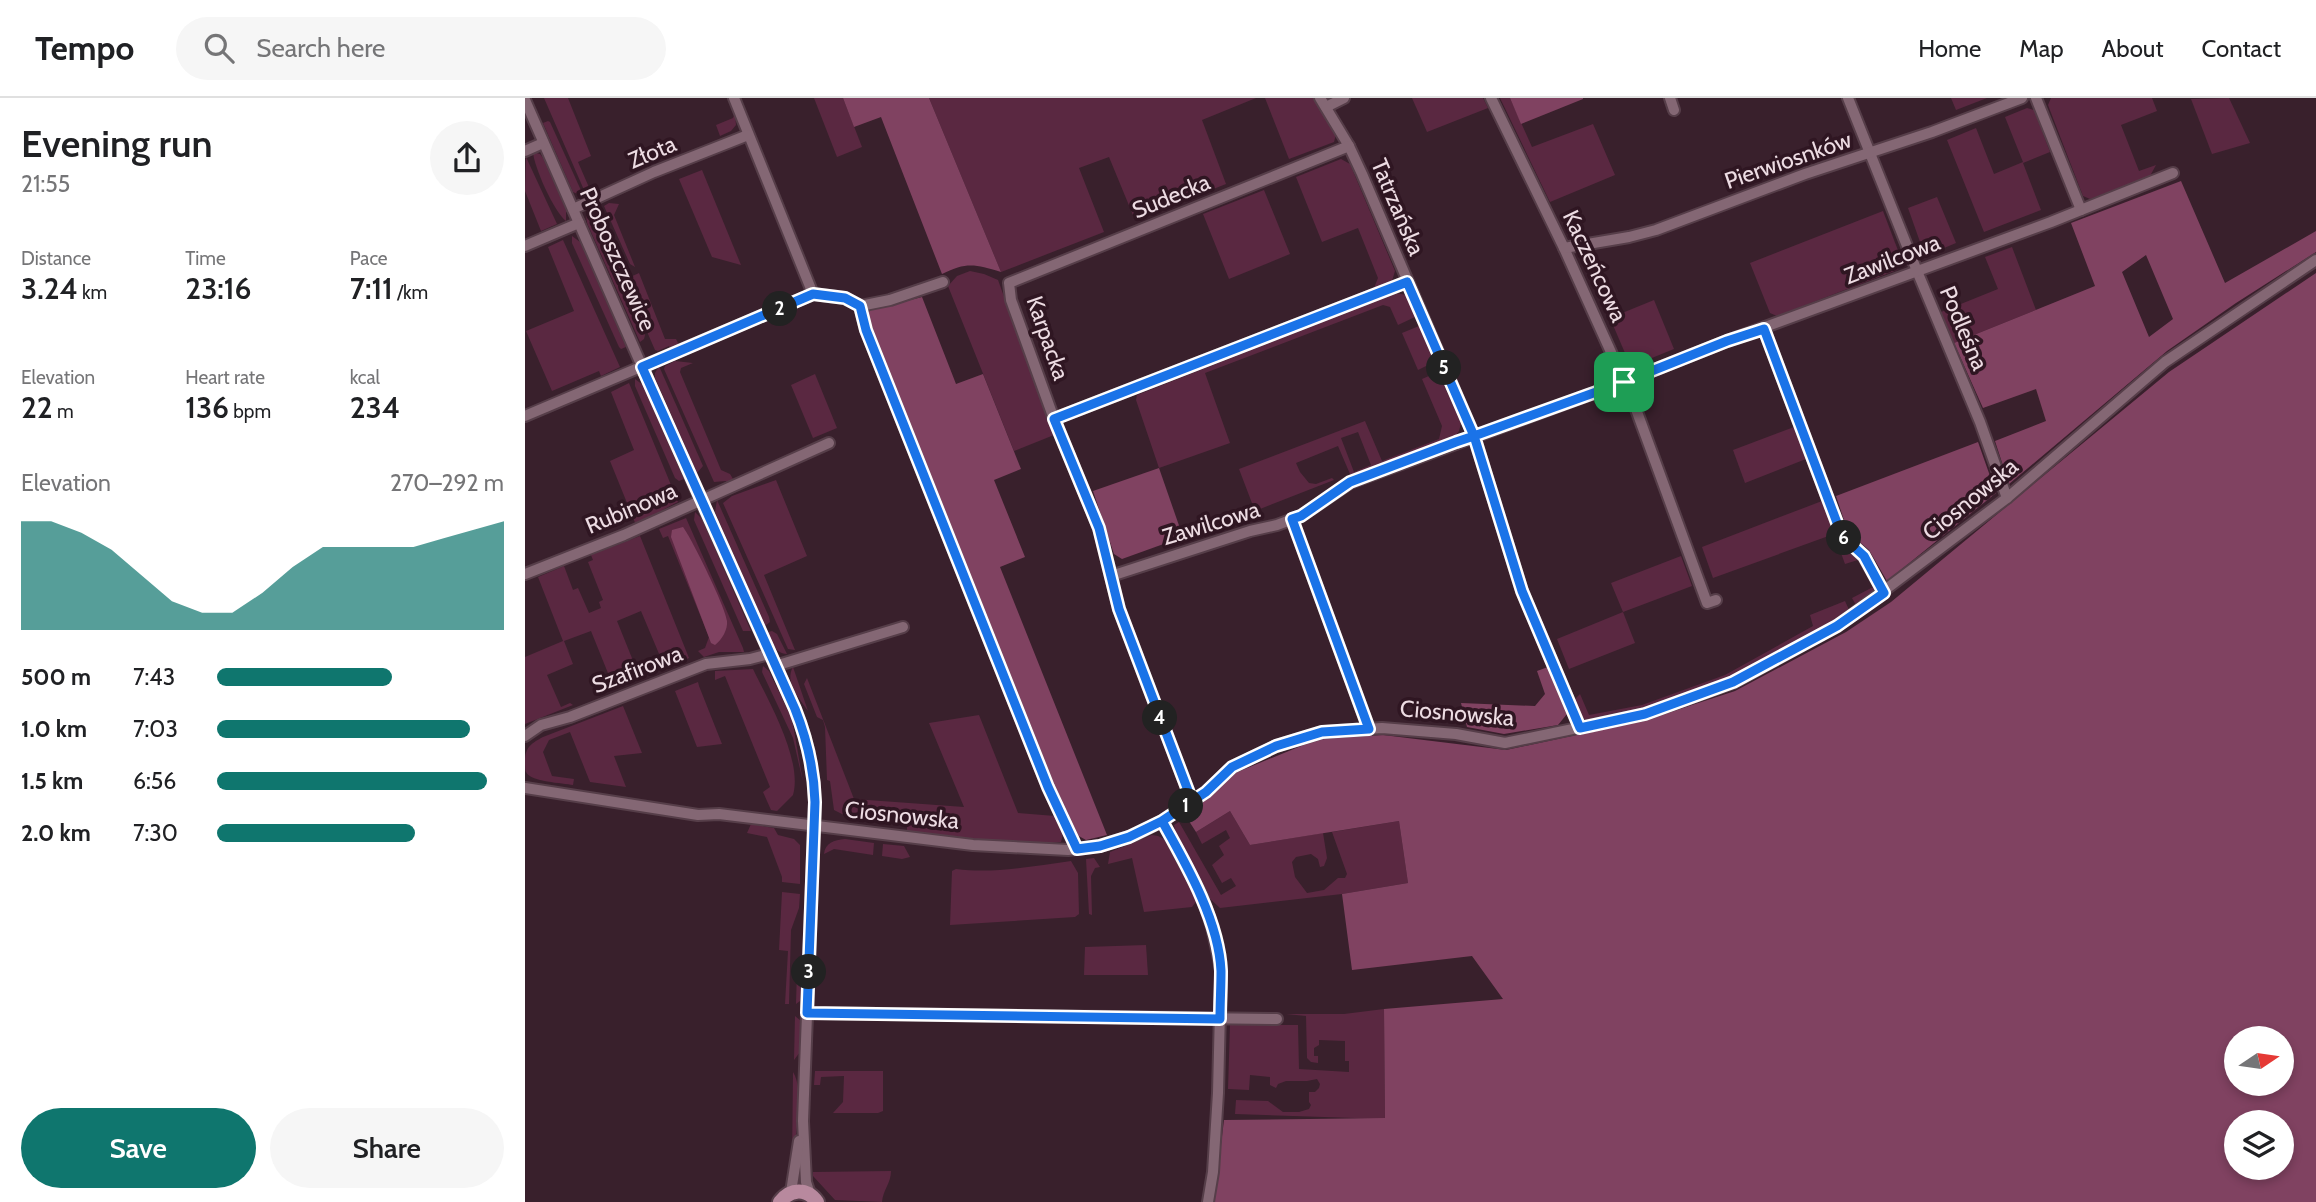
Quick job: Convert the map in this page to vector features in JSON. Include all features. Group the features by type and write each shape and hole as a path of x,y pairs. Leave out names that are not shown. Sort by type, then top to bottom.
{"main road":[{"path":"786,1197 797,1191 813,1198"}],"street":[{"path":"734,98 813,294"},
{"path":"1323,103 1344,98"},
{"name":"Kaczeńcowa","path":"1492,98 1564,248 1639,416 1707,603 1716,600"},
{"path":"1670,98 1674,110"},
{"name":"Podleśna","path":"1848,98 1980,422 2007,498"},
{"name":"Pierwiosnków","path":"1564,248 1656,230 2022,98"},
{"path":"2036,98 2081,210"},
{"name":"Proboszczewice","path":"525,100 795,709 807,744 814,788 814,827 803,1121"},
{"name":"Tatrzańska","path":"1323,103 1349,146 1474,436 1522,591 1580,728"},
{"name":"Złota","path":"572,209 654,172 748,135"},
{"path":"525,151 543,143"},
{"name":"Sudecka","path":"1009,283 1349,146"},
{"name":"Zawilcowa","path":"1111,576 1301,516 1350,482 1624,382 2173,173"},
{"path":"525,246 579,223"},
{"name":"Ciosnowska","path":"525,788 698,815 719,814 989,846 1077,849 1100,846 1129,837 1162,821 1206,792 1232,767 1276,746 1322,732 1369,729 1456,734 1505,743 1645,714 1733,682 1837,626 2007,498 2165,362 2316,260"},
{"path":"525,415 813,294 845,298 860,306 890,300 943,282"},
{"path":"1054,419 1407,282"},
{"name":"Karpacka","path":"1009,283 1010,300 1054,419 1099,528 1119,609 1192,801"},
{"path":"860,306 866,330 922,472 1048,787 1077,849"},
{"path":"1764,329 1842,536 1864,556 1884,593"},
{"name":"Rubinowa","path":"525,574 624,535 829,443"},
{"path":"1292,519 1369,729"},
{"path":"775,666 903,626"},
{"name":"Szafirowa","path":"525,736 541,725 570,717 706,664 769,654"},
{"path":"1162,821 1202,897 1221,969 1214,1159 1208,1202"},
{"path":"807,1013 1277,1019"},
{"path":"786,1197 803,1121"},
{"path":"803,1121 806,1182 813,1198"}],"shaded area":[{"path":"544,98 568,98 591,156 578,162 591,192 584,190"},
{"path":"814,98 843,98 862,147 837,157"},
{"path":"843,98 929,98 1001,272 971,266 942,274 881,117 854,127"},
{"path":"929,98 1256,98 1202,120 1226,184 1135,220 1109,157 1079,168 1104,232 1001,272"},
{"path":"1265,98 1313,98 1336,134 1334,142 1289,159"},
{"path":"1412,98 1483,98 1488,108 1427,132"},
{"path":"1500,98 1510,98 1532,147 1593,124 1615,175 1550,202"},
{"path":"1510,98 1583,98 1583,99 1521,124"},
{"path":"1951,98 1987,98 1956,110"},
{"path":"2051,98 2152,98 2157,111 2121,125 2139,171 2156,165 2150,176 2090,199 2083,196 2048,105"},
{"path":"2229,98 2250,143 2212,154 2191,99"},
{"path":"2027,108 2034,110 2050,152 2023,163 2041,210 1984,232 1947,140 1976,128 1994,174 2023,162 2005,117"},
{"path":"735,113 736,125 731,131 720,136 716,125 733,118"},
{"path":"548,121 584,197 573,192 543,123"},
{"path":"533,152 543,158 566,210 566,221 545,189"},
{"path":"526,157 557,224 541,231 525,191"},
{"path":"1341,159 1350,164 1395,271 1392,281 1374,288 1378,278 1358,228 1322,242 1296,177"},
{"path":"702,170 741,265 712,257 679,179"},
{"path":"2181,181 2225,283 2316,231 2316,252 2167,351 2009,484 1995,441 2046,421 2036,389 1983,408 1954,343 2095,286 2071,223","holes":["2146,255 2173,319 2149,337 2122,272"]},
{"path":"1264,190 1290,254 1229,279 1203,214"},
{"path":"1937,197 1956,243 1925,256 1908,208"},
{"path":"609,203 619,204 614,215 635,267 630,264 604,206"},
{"path":"589,208 645,335 640,342 587,223"},
{"path":"598,208 628,278 639,273 665,339 676,339 679,345 671,349 669,346 655,350 595,213"},
{"path":"1883,211 1902,261 1897,270 1777,316 1770,313 1750,263"},
{"path":"572,236 580,242 626,347 619,347 572,243"},
{"path":"563,240 620,367 601,376 599,371 552,391 526,331 574,311 548,247"},
{"path":"2012,247 2036,310 1954,343 1941,312 1998,289 1985,257"},
{"path":"970,271 998,280 1054,435 1014,451 948,286 957,276"},
{"path":"2316,273 2316,1202 1214,1202 1224,1120 1385,1118 1384,1009 1503,999 1472,956 1352,970 1342,894 1408,883 1399,821 1250,845 1230,811 1196,832 1187,818 1187,813 1235,773 1318,739 1383,735 1506,750 1646,720 1735,691 1846,632 1891,602 2169,372"},
{"path":"1396,293 1406,295 1415,317 1398,325 1390,307 1383,305 1205,373 1230,443 1159,468 1136,400 1137,395"},
{"path":"922,297 956,384 983,374 1021,469 994,480 1025,557 1000,567 1107,835 1086,840 1075,834 1052,786 870,329 868,313 872,308"},
{"path":"1654,300 1674,349 1637,364 1628,360 1610,318"},
{"path":"1419,326 1434,362 1418,370 1402,333"},
{"path":"675,361 693,363 681,368 680,372 721,470 730,474 733,479 728,484 726,481 714,482 664,369"},
{"path":"659,366 703,466 697,473 655,378"},
{"path":"1438,372 1461,423 1455,437 1354,477 1350,474 1338,446 1296,463 1309,483 1316,484 1332,478 1334,480 1255,511 1239,469 1365,421 1382,461 1439,439 1442,426 1422,379","holes":["1358,432 1371,465 1354,472 1341,438"]},
{"path":"815,374 837,428 813,438 791,385"},
{"path":"635,379 643,385 684,479 679,481 675,478 635,386"},
{"path":"629,383 678,502 636,525 610,461 634,450 611,392"},
{"path":"1794,427 1806,459 1745,483 1733,450"},
{"path":"1978,442 1996,493 1887,581 1869,550 1848,532 1836,496"},
{"path":"1159,468 1183,537 1122,559 1114,554 1093,491"},
{"path":"776,480 807,556 764,575 795,650 788,649 723,503 732,496"},
{"path":"717,500 769,617 770,622 765,626 715,512"},
{"path":"1822,501 1834,534 1713,578 1702,547"},
{"path":"695,512 702,519 751,631 743,631 694,520"},
{"path":"686,518 744,652 719,652 704,657 698,651 705,648 709,637 668,536 663,538 659,529"},
{"path":"683,527 725,614 725,631 715,645 711,643 671,537 672,530"},
{"path":"640,536 689,658 665,668 641,611 617,621 640,678 614,688 591,631 564,641 573,664 547,675 561,707 570,703 573,705 525,724 525,657 563,641 538,577 564,566 573,590 578,588 589,613 601,608 599,602 603,600 588,562 593,560 591,555"},
{"path":"1837,542 1859,555 1861,559 1845,564"},
{"path":"1681,556 1692,586 1623,612 1611,583"},
{"path":"1875,586 1875,594 1857,607 1852,598"},
{"path":"1845,601 1850,612 1730,679 1644,709 1586,720 1581,717 1574,700 1580,694 1589,715 1642,705 1725,675 1813,626 1810,615"},
{"path":"1623,612 1635,643 1569,669 1557,639"},
{"path":"768,632 777,634 787,654 779,652 774,646"},
{"path":"763,666 769,671 792,719 803,782 793,738 762,672"},
{"path":"793,667 808,711 797,696 790,679"},
{"path":"1548,667 1567,714 1558,725 1504,734 1467,727 1461,703 1535,706 1545,694 1537,671"},
{"path":"753,669 775,713 793,765 793,795 777,811 771,810 763,792 770,787 725,676 715,680 715,671"},
{"path":"807,678 854,799 964,807 929,723 979,715 1018,813 1055,816 1063,834 1061,842 1003,843 907,831 907,823 846,816 834,810 830,781 827,780 825,727 823,720 817,717 804,684"},
{"path":"698,682 722,744 697,747 675,691"},
{"path":"623,706 642,753 614,756 626,787 590,782 570,732 549,740 543,752 552,776 574,779 573,785 540,780 526,772 526,752 536,741"},
{"path":"1230,811 1250,845 1323,833 1327,858 1324,866 1320,867 1318,859 1311,854 1296,857 1292,862 1295,877 1307,893 1324,890 1338,878 1345,878 1347,874 1332,832 1399,821 1408,883 1342,894 1220,908 1207,896 1176,836 1174,825 1179,822 1221,895 1236,886 1231,878 1222,883 1212,865 1224,855 1219,846 1230,838 1226,830 1202,844 1196,832"},
{"path":"751,824 774,828 778,835 794,839 800,845 800,884 782,882 767,837 747,833"},
{"path":"1152,835 1166,840 1198,899 1192,907 1144,912 1132,858 1108,864 1110,852"},
{"path":"845,839 874,843 873,855 834,849 824,854 831,843"},
{"path":"883,844 904,846 910,857 902,859 882,856"},
{"path":"1094,858 1100,867 1095,868 1091,876 1092,915 1089,914 1086,859"},
{"path":"1071,861 1078,873 1079,914 1075,917 950,925 952,871 999,870"},
{"path":"782,892 800,894 799,908 791,930 789,1004 785,1004 788,951 779,950"},
{"path":"1146,945 1148,975 1084,975 1085,947"},
{"path":"799,964 802,980 800,1001 796,1004 797,971"},
{"path":"1384,1009 1385,1119 1235,1114 1236,1100 1268,1101 1283,1112 1309,1109 1309,1092 1315,1092 1320,1084 1317,1079 1286,1081 1278,1084 1276,1088 1270,1085 1270,1077 1250,1075 1249,1090 1228,1089 1230,1025 1298,1025 1299,1069 1349,1072 1349,1061 1345,1061 1345,1041 1319,1040 1319,1045 1314,1048 1318,1063 1311,1062 1307,1058 1306,1016 1286,1014 1344,1014"},
{"path":"795,1016 801,1021 800,1052 794,1060"},
{"path":"815,1071 883,1071 883,1111 833,1113 843,1102 844,1076 821,1077 820,1085 814,1085"},
{"path":"793,1072 797,1080 799,1103 792,1162"},
{"path":"891,1171 882,1202 835,1200 813,1176 813,1172"}],"route":[{"path":"1624,382 1474,436 1456,442 1350,482 1301,516 1292,519 1369,729 1322,732 1276,746 1232,767 1206,792 1162,821 1129,837 1100,846 1077,849 1048,787 922,472 866,330 860,306 845,298 813,294 642,367 795,709 807,744 812,764 815,802 807,1013 1220,1019 1221,969 1212,927 1202,897 1162,821 1192,801 1119,609 1099,528 1084,486 1069,458 1054,419 1407,282 1474,436 1522,591 1580,728 1645,714 1733,682 1837,626 1884,593 1864,556 1842,536 1764,329 1624,382"}]}
